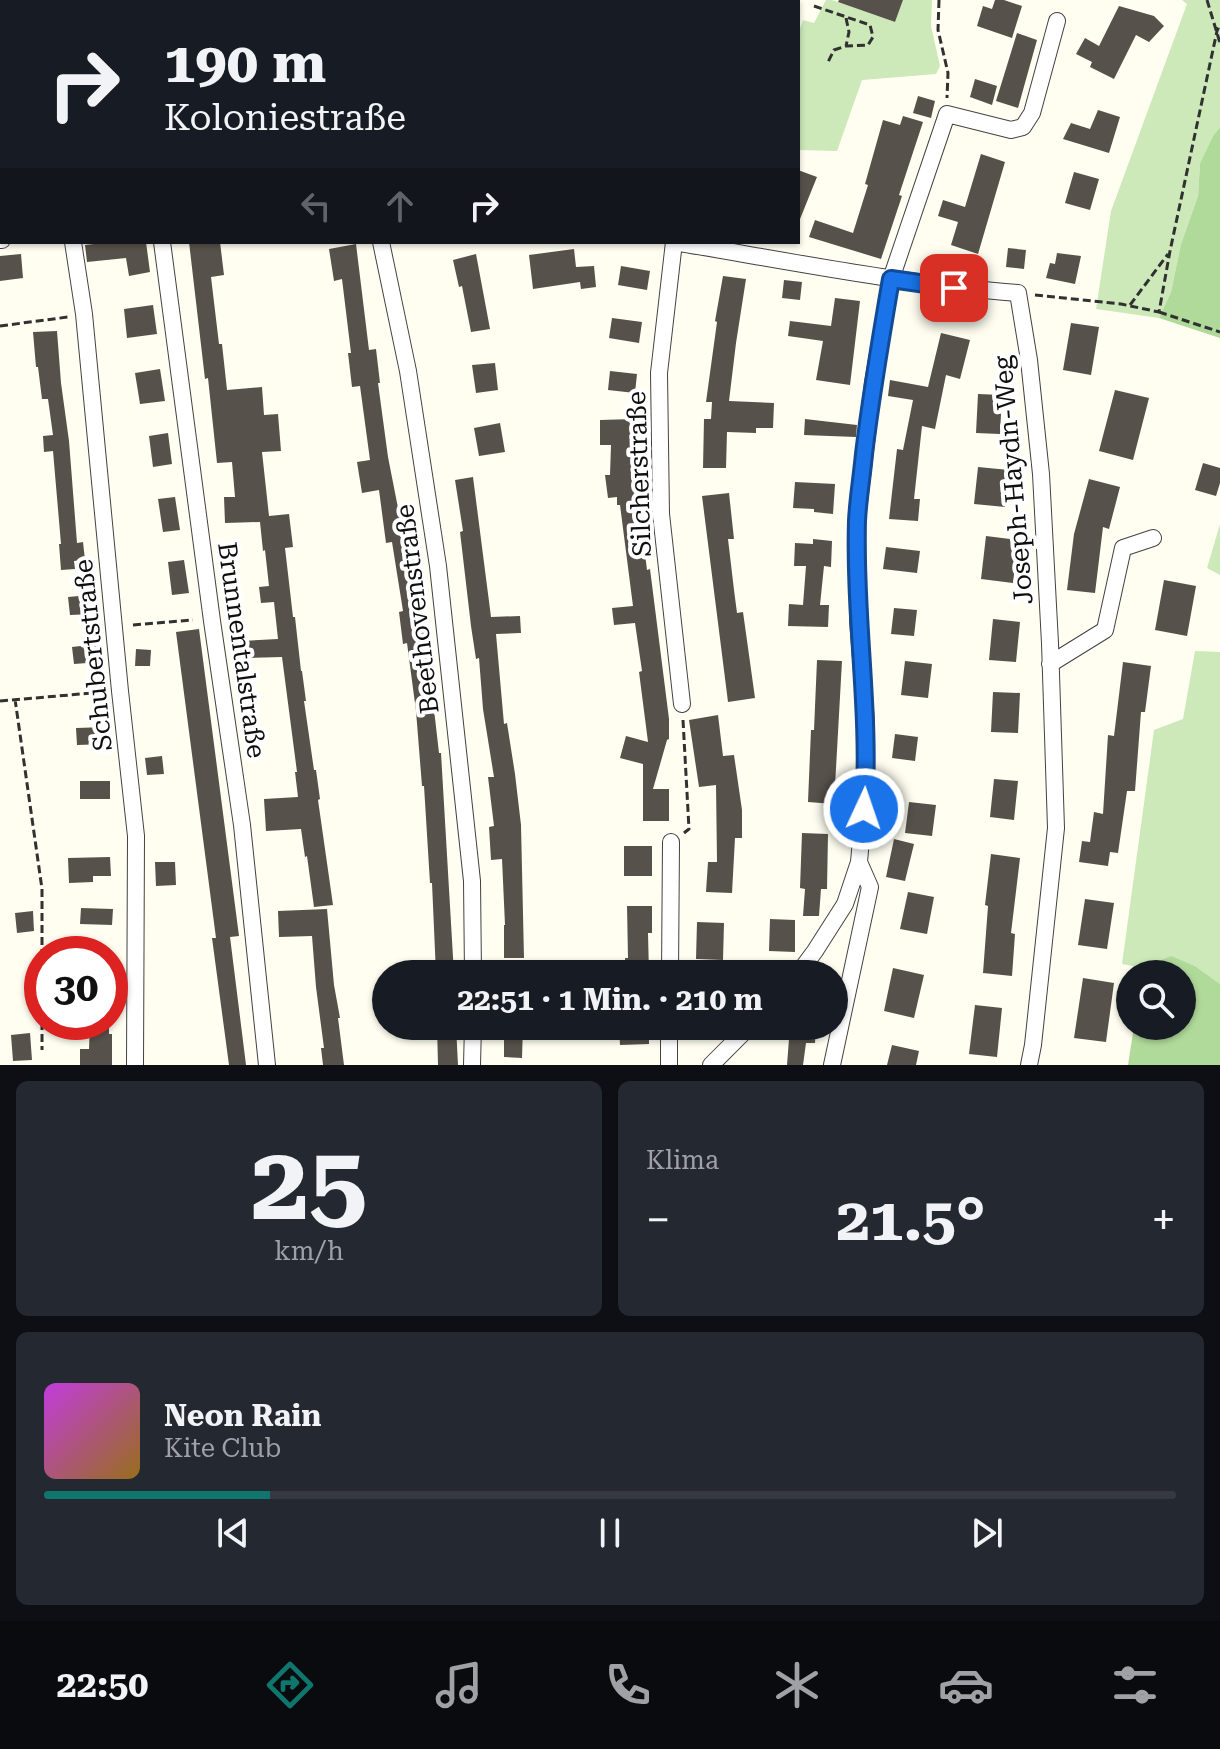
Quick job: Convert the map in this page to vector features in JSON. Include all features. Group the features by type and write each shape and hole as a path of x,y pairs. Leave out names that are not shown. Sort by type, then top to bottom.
{"street":[{"path":"808,960 845,904 859,862 866,782 866,722 858,620 857,519 873,383 891,279 947,114 1011,130 1023,127 1032,113 1057,21"},
{"name":"Schubertstraße","path":"73,244 84,314 136,836 135,1065"},
{"name":"Brunnentalstraße","path":"162,244 242,825 267,1065"},
{"name":"Beethovenstraße","path":"381,244 408,371 438,566 472,881 473,960"},
{"name":"Silcherstraße","path":"674,244 659,373 661,514 682,704"},
{"path":"686,244 891,279 1018,293"},
{"name":"Joseph-Haydn-Weg","path":"1018,293 1029,360 1041,474 1056,828 1029,1065"},
{"path":"1050,664 1105,630 1123,548 1153,538"},
{"path":"670,960 671,842"},
{"path":"832,1065 870,887 859,862"},
{"path":"472,1065 473,1040"},
{"path":"669,1040 669,1065"},
{"path":"711,1065 736,1040"}],"path":[{"path":"939,0 938,30 948,73 947,114"},
{"path":"1207,0 1220,43"},
{"path":"814,6 870,25 873,37 868,45 834,50 828,62"},
{"path":"845,17 849,32 846,46"},
{"path":"1159,312 1220,24"},
{"path":"1130,305 1170,251"},
{"path":"1018,293 1130,305 1220,332"},
{"path":"0,326 84,314"},
{"path":"114,625 212,621"},
{"path":"0,701 120,691"},
{"path":"15,699 42,889 42,936"},
{"path":"682,704 689,829"},
{"path":"42,1040 42,1050"}],"green space":[{"path":"826,0 895,22 903,0 932,0 931,26 940,66 936,74 862,80 837,151 800,150 800,28 803,20 814,23"},
{"path":"1182,0 1220,0 1220,127 1200,163 1198,196 1181,244 1171,292 1159,318 1096,309 1111,211 1187,4"},
{"path":"1220,127 1220,338 1159,318 1171,292 1181,244 1198,196 1200,163"},
{"path":"1220,524 1220,575 1207,568"},
{"path":"1195,651 1220,652 1220,984 1196,967 1196,960 1171,957 1163,960 1123,960 1154,730 1183,719"},
{"path":"1196,967 1220,984 1220,1065 1128,1065 1132,1040 1196,1040"}],"building":[{"path":"839,0 903,0 895,22"},
{"path":"995,0 1022,6 1012,38 977,26 983,6 992,9"},
{"path":"1119,6 1154,16 1164,26 1149,42 1136,35 1114,79 1090,67 1092,62 1076,54 1085,38 1099,46"},
{"path":"1017,33 1037,40 1018,108 996,101"},
{"path":"975,79 997,86 992,105 970,97"},
{"path":"918,96 935,101 931,118 913,113"},
{"path":"1098,110 1120,117 1109,153 1063,139 1071,123 1090,129"},
{"path":"903,116 923,122 881,259 809,237 815,220 853,233 883,120 900,125"},
{"path":"981,154 1005,162 978,254 951,245 958,222 938,216 943,200 965,207"},
{"path":"800,171 817,177 800,219"},
{"path":"1074,172 1099,179 1090,210 1065,203"},
{"path":"146,244 150,272 129,276 126,258 87,262 85,245"},
{"path":"189,244 220,244 224,275 211,277 227,390 262,387 264,415 278,414 281,451 262,452 269,516 289,514 293,547 285,548 333,905 314,907 301,829 266,831 264,799 298,797 282,657 242,658 241,641 278,639 274,602 261,603 259,587 269,586 260,522 225,523 224,497 235,497 232,462 217,463 208,378 205,379"},
{"path":"356,244 369,350 376,349 388,457 399,513 408,512 441,753 453,960 435,960 424,786 407,643 403,644 399,612 403,611 392,542 386,543 379,490 362,493 357,462 370,460 360,386 352,387 342,279 334,281 329,249"},
{"path":"1008,248 1026,250 1024,269 1006,267"},
{"path":"574,249 576,267 594,266 596,287 581,289 580,282 533,289 529,255"},
{"path":"1057,253 1081,256 1075,284 1046,278 1050,263 1055,264"},
{"path":"21,254 23,278 0,281 0,256"},
{"path":"476,254 490,329 471,332 462,286 459,287 453,260"},
{"path":"621,266 650,271 647,290 618,285"},
{"path":"723,276 746,279 729,401 774,403 773,428 756,428 756,433 727,432 726,468 703,468 704,419 711,419 712,402 706,402"},
{"path":"784,280 802,282 800,300 782,298"},
{"path":"835,298 860,301 850,385 816,380 823,341 788,336 790,321 831,326"},
{"path":"153,305 157,334 127,338 124,309"},
{"path":"612,318 642,322 639,343 609,338"},
{"path":"1071,323 1099,327 1091,375 1063,370"},
{"path":"57,331 77,543 83,542 85,560 74,561 75,569 61,570 53,451 44,452 43,436 53,435 48,399 42,399 33,332"},
{"path":"941,333 970,340 960,379 946,375 935,429 922,426 914,499 920,499 918,521 889,519 897,449 903,450 913,400 888,396 890,380 928,387"},
{"path":"495,363 498,390 476,393 472,365"},
{"path":"160,369 165,401 140,404 135,373"},
{"path":"610,371 637,374 635,393 608,390"},
{"path":"1115,390 1149,398 1133,460 1099,451"},
{"path":"978,394 1002,395 1000,434 976,433"},
{"path":"634,419 635,452 631,452 637,522 641,522 647,570 650,569 669,719 669,739 653,789 669,789 669,821 643,821 643,764 620,758 626,736 648,742 635,623 614,625 612,608 633,606 620,505 617,505 617,497 608,498 605,475 610,475 611,445 600,445 600,420"},
{"path":"805,419 857,425 856,437 804,435"},
{"path":"500,423 505,452 479,456 474,428"},
{"path":"168,433 172,464 153,467 149,436"},
{"path":"1203,463 1220,468 1216,496 1195,490"},
{"path":"978,467 1009,470 1005,507 974,504"},
{"path":"473,477 491,617 520,616 521,633 496,634 504,724 507,723 521,825 524,958 504,958 502,859 491,860 489,827 494,826 488,777 494,777 483,709 479,658 476,659 471,626 455,480"},
{"path":"1089,479 1120,487 1109,529 1103,527 1095,593 1067,590 1074,534"},
{"path":"795,482 835,484 833,514 793,508"},
{"path":"729,493 734,539 728,539 734,590 737,613 743,612 755,698 728,702 702,496"},
{"path":"175,497 180,530 163,532 158,499"},
{"path":"986,536 1018,540 1013,583 981,579"},
{"path":"813,539 832,541 831,567 824,566 820,605 829,605 828,627 788,626 789,604 803,605 806,566 794,566 795,543 813,544"},
{"path":"886,547 920,551 917,573 883,569"},
{"path":"184,560 189,593 172,595 168,562"},
{"path":"1164,580 1196,586 1187,636 1155,630"},
{"path":"90,595 92,614 70,615 68,597"},
{"path":"894,608 917,610 914,636 891,634"},
{"path":"993,619 1020,622 1016,662 989,660"},
{"path":"199,629 239,936 230,937 246,1065 229,1065 212,938 216,938 176,632"},
{"path":"98,644 100,662 74,664 72,647"},
{"path":"136,649 151,650 150,666 135,666"},
{"path":"817,660 842,661 834,804 808,802"},
{"path":"905,661 932,664 928,698 901,695"},
{"path":"1123,662 1151,666 1145,712 1141,712 1135,791 1127,791 1118,853 1110,852 1108,866 1079,862 1082,841 1090,842 1094,812 1103,814 1108,735 1114,736"},
{"path":"107,672 109,689 90,690 90,673"},
{"path":"993,692 1020,693 1018,733 991,732"},
{"path":"718,715 723,756 734,755 742,810 742,838 735,838 732,893 706,892 708,862 717,862 716,785 699,787 689,720"},
{"path":"107,727 108,744 77,745 76,728"},
{"path":"895,734 918,737 915,761 892,758"},
{"path":"162,756 164,774 147,775 145,758"},
{"path":"994,779 1018,781 1014,820 990,817"},
{"path":"80,781 110,781 110,799 80,799"},
{"path":"909,802 936,805 932,836 905,833"},
{"path":"802,833 828,834 827,889 821,889 819,916 803,916 805,889 800,888"},
{"path":"894,839 914,844 905,881 886,877"},
{"path":"624,846 652,846 652,876 624,876"},
{"path":"991,854 1020,858 1011,933 1015,934 1012,976 983,973 988,906 985,905"},
{"path":"110,857 111,876 93,876 93,882 69,883 68,858"},
{"path":"155,862 175,862 176,885 156,886"},
{"path":"908,892 934,897 927,934 900,929"},
{"path":"1085,899 1114,903 1107,949 1078,945"},
{"path":"627,906 652,906 649,960 625,960 628,958"},
{"path":"81,908 113,909 112,925 80,924"},
{"path":"327,909 344,1065 323,1065 321,1048 324,1048 312,936 279,937 278,911"},
{"path":"33,911 34,931 17,933 15,913"},
{"path":"770,919 795,920 795,952 769,951"},
{"path":"697,922 724,923 723,960 696,959"},
{"path":"893,968 924,975 914,1018 884,1011"},
{"path":"1083,978 1114,983 1106,1042 1074,1038"},
{"path":"975,1005 1002,1008 997,1057 969,1054"},
{"path":"24,1034 24,1040 31,1040 32,1060 13,1061 11,1035"},
{"path":"89,1040 112,1040 112,1065 80,1065 80,1049 89,1049"},
{"path":"437,1040 457,1040 458,1065 438,1065"},
{"path":"504,1040 523,1040 522,1058 504,1057"},
{"path":"620,1040 649,1040 649,1044 620,1045"},
{"path":"789,1040 815,1040 815,1043 806,1043 803,1065 787,1065"},
{"path":"892,1045 919,1051 916,1065 887,1065"}],"route":[{"path":"864,809 866,722 858,620 857,519 873,383 891,279 954,288"}]}
